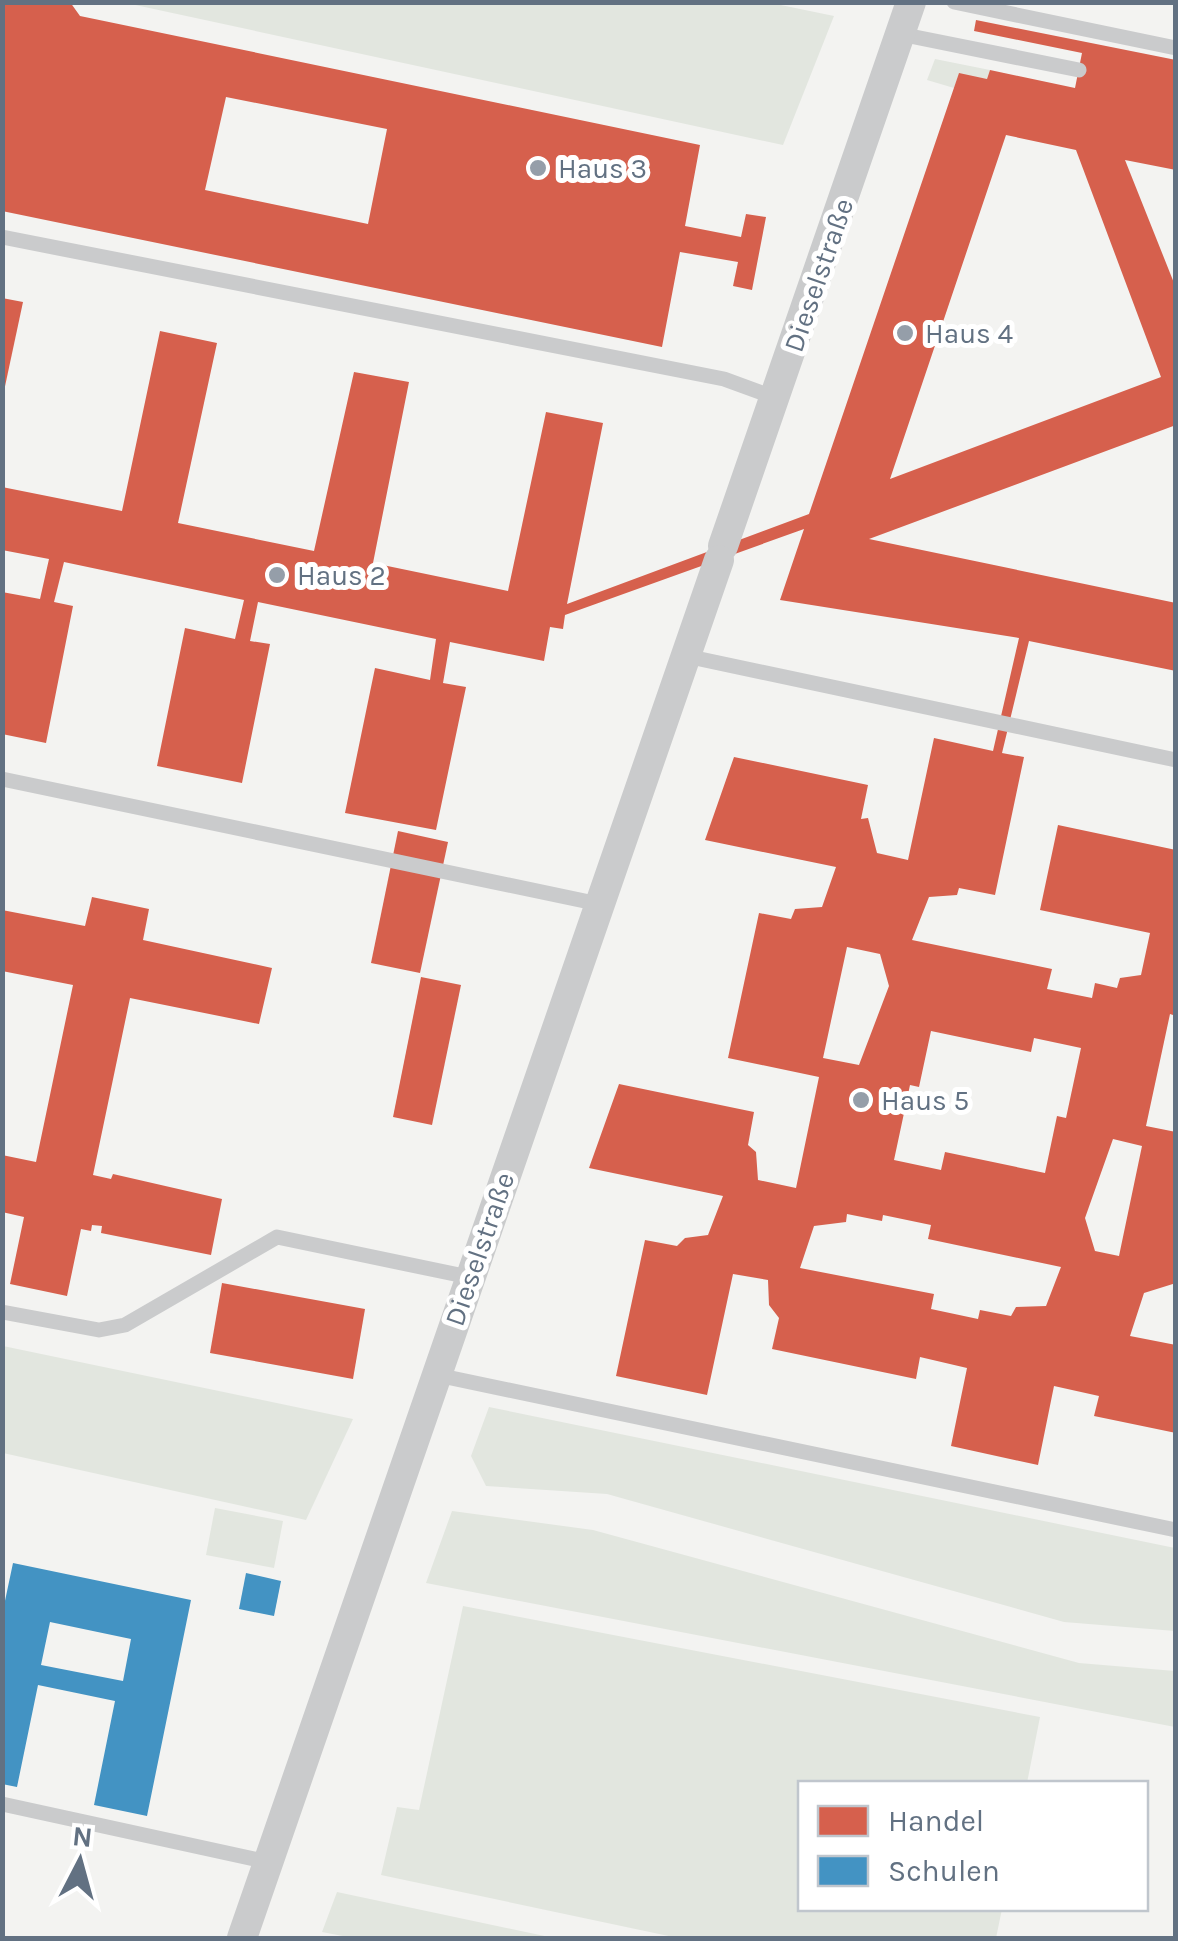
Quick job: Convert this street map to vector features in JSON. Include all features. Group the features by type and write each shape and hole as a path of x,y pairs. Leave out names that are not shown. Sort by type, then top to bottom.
{"street":[{"name":"Dieselstraße","path":"242,1938 911,2"}],"lane":[{"path":"954,2 1176,48"},
{"path":"900,34 1078,70"},
{"path":"2,237 724,379 776,398"},
{"path":"686,656 1176,760"},
{"path":"2,779 599,904"},
{"path":"2,1312 99,1330 125,1325 276,1237 469,1277"},
{"path":"437,1375 1176,1530"},
{"path":"2,1804 268,1862"}],"shaded area":[{"path":"126,3 771,3 834,16 783,145"},
{"path":"935,59 990,70 987,79 959,74 954,88 927,80"},
{"path":"3,1346 353,1419 306,1520 3,1453"},
{"path":"489,1407 1175,1548 1175,1631 1064,1622 607,1494 486,1486 471,1456"},
{"path":"215,1508 283,1521 274,1568 206,1555"},
{"path":"452,1511 593,1530 1079,1663 1175,1671 1175,1727 426,1583"},
{"path":"463,1606 1040,1717 1027,1781 798,1781 798,1911 1002,1911 996,1938 678,1938 381,1875 397,1807 419,1810"},
{"path":"337,1892 554,1938 353,1938 322,1932"}],"building: Handel":[{"name":"Haus 3","path":"2,2 70,2 80,16 700,145 685,226 741,237 746,214 766,217 752,290 733,286 738,262 680,252 662,347 2,211","holes":["226,97 387,129 368,224 205,190"]},
{"path":"976,20 1176,60 1176,170 1125,160 1176,288 1176,425 869,539 1176,603 1176,671 1029,641 1002,753 1024,757 995,895 959,888 957,895 929,897 912,940 1052,969 1047,989 1092,998 1095,983 1117,988 1120,978 1141,975 1150,933 1040,910 1058,825 1176,850 1176,1016 1170,1014 1146,1126 1176,1132 1176,1283 1144,1293 1130,1336 1176,1345 1176,1433 1094,1416 1099,1396 1054,1386 1038,1465 951,1446 967,1368 920,1357 916,1379 772,1349 779,1318 769,1305 768,1280 733,1274 707,1395 616,1376 645,1240 677,1246 685,1238 708,1235 723,1196 589,1168 619,1084 754,1112 748,1145 756,1152 758,1180 796,1188 819,1077 728,1058 759,913 791,919 795,909 822,907 836,867 705,840 734,757 868,785 861,819 868,818 877,853 908,860 934,738 993,751 1019,638 780,600 804,529 565,615 563,629 550,627 544,661 450,642 443,683 466,687 436,830 345,813 375,668 430,680 436,639 258,602 250,641 270,644 242,783 157,766 185,628 235,639 244,600 64,562 54,602 73,606 46,743 2,734 2,592 40,599 49,559 2,550 2,487 122,511 160,331 217,343 178,523 314,551 354,372 409,382 373,563 508,591 546,412 603,423 567,604 809,514 959,73 987,79 990,70 1075,88 1082,53 974,31","holes":["1006,135 1076,150 1161,377 890,479","847,947 880,954 889,986 859,1065 823,1058","931,1031 1031,1052 1034,1038 1081,1048 1066,1118 1057,1116 1045,1173 945,1152 941,1170 894,1160 910,1085 919,1087","1113,1139 1142,1146 1119,1256 1095,1251 1085,1218","847,1214 882,1221 883,1215 931,1225 928,1239 1061,1267 1046,1306 1016,1307 1011,1316 980,1310 978,1319 931,1309 934,1294 800,1268 814,1226 846,1222"]},
{"path":"2,298 23,302 4,391 2,391"},
{"path":"398,831 448,842 420,973 371,963"},
{"path":"92,897 149,909 143,940 272,968 259,1024 130,998 93,1175 111,1179 113,1174 222,1199 211,1255 101,1233 102,1226 92,1225 91,1231 81,1229 67,1296 10,1284 24,1217 2,1212 2,1155 36,1162 73,985 2,971 2,910 85,926"},
{"path":"421,977 461,985 432,1125 393,1117"},
{"path":"222,1283 365,1309 353,1379 210,1353"}],"building: Schulen":[{"path":"13,1563 191,1600 147,1816 94,1805 115,1701 38,1685 17,1787 2,1784 2,1615","holes":["50,1622 131,1639 123,1681 41,1665"]},
{"path":"246,1573 281,1581 274,1616 239,1609"}],"place":[{"name":"Haus 3","path":"538,168"},
{"name":"Haus 4","path":"905,333"},
{"name":"Haus 2","path":"277,575"},
{"name":"Haus 5","path":"861,1100"}]}
